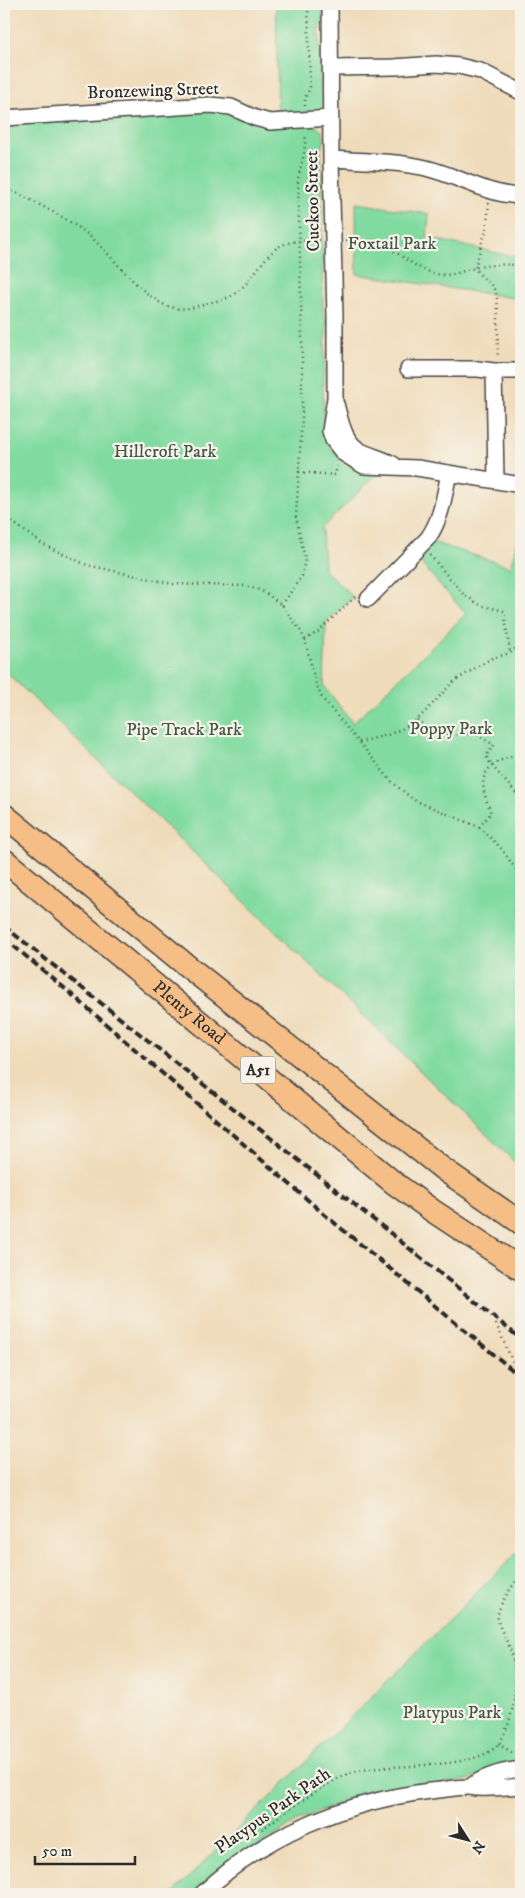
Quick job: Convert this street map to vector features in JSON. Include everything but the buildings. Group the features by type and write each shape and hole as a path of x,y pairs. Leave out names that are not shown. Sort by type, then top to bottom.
{"highway":[{"name":"Plenty Road","path":"4,815 186,965 443,1169 521,1223"},
{"name":"Plenty Road","path":"4,860 394,1183 521,1269"}],"street":[{"name":"Cuckoo Street","path":"330,4 335,398 347,449"},
{"path":"331,68 394,68 436,64 460,66 480,70 521,92"},
{"name":"Bronzewing Street","path":"4,118 210,105 231,107 255,118 270,122 331,118"},
{"path":"331,159 427,168 455,176 478,188 491,192 521,196"},
{"path":"408,369 521,371"},
{"path":"496,371 496,480"},
{"path":"347,449 364,453 397,466 521,485"},
{"path":"365,597 422,545 436,527 441,516 449,473"},
{"path":"470,1786 481,1780 521,1769"},
{"path":"202,1894 253,1853 286,1834 325,1816 390,1797 470,1786 481,1788 521,1786"}],"path":[{"path":"282,605 295,586 304,567 305,558 296,517 302,418 298,178 306,140 305,98 310,88 308,4"},
{"path":"4,186 88,234 132,279 155,299 172,308 183,309 234,294 278,247 285,242 300,240 372,241 382,244 417,267 443,275 451,275 476,268 521,266"},
{"path":"491,192 486,232 476,268 481,276 493,287 497,297 496,371"},
{"path":"299,472 335,475 338,460 347,449"},
{"path":"4,516 44,544 87,565 173,584 244,586 260,590 282,605 296,623 305,640 315,680 322,698 393,782 414,800 479,827 497,843 518,869 521,876"},
{"path":"422,545 462,594 480,605 504,611 510,653"},
{"path":"305,640 319,632 365,597"},
{"path":"359,742 388,735 417,720 453,682 490,659 510,653 521,644"},
{"path":"417,720 437,735 468,734 485,739 494,745 486,756 519,798 521,815"},
{"path":"479,827 491,813 483,790 482,780 485,773 506,757 521,757"},
{"path":"518,869 521,866"},
{"path":"496,1324 521,1381"},
{"path":"521,1574 505,1599 498,1616 511,1651 516,1676 515,1694 511,1710 505,1730 498,1744 513,1753 521,1752"},
{"name":"Platypus Park Path","path":"254,1835 309,1797 349,1774 364,1770 472,1758 490,1752 498,1744"}],"green space":[{"path":"276,4 323,4 323,23 319,29 320,92 324,97 324,104 316,112 278,116"},
{"name":"Hillcroft Park","path":"213,110 313,125 320,129 324,135 321,149 323,314 327,322 323,381 324,429 337,456 342,462 361,472 376,475 322,528 324,569 353,597 326,623 324,686 353,723 466,614 417,559 432,542 511,567 521,527 521,831 519,844 521,854 521,1168 4,670 4,124"},
{"name":"Foxtail Park","path":"356,203 429,214 427,238 521,258 521,299 357,274"},
{"name":"Platypus Park","path":"521,1549 521,1762 467,1780 389,1791 358,1798 328,1808 299,1820 205,1882 192,1894 172,1894"}],"railway":[{"path":"4,926 521,1339"},
{"path":"4,938 69,992 325,1215 521,1377"}],"park label":[{"name":"Poppy Park","path":"451,729"},
{"name":"Pipe Track Park","path":"184,730"}]}
